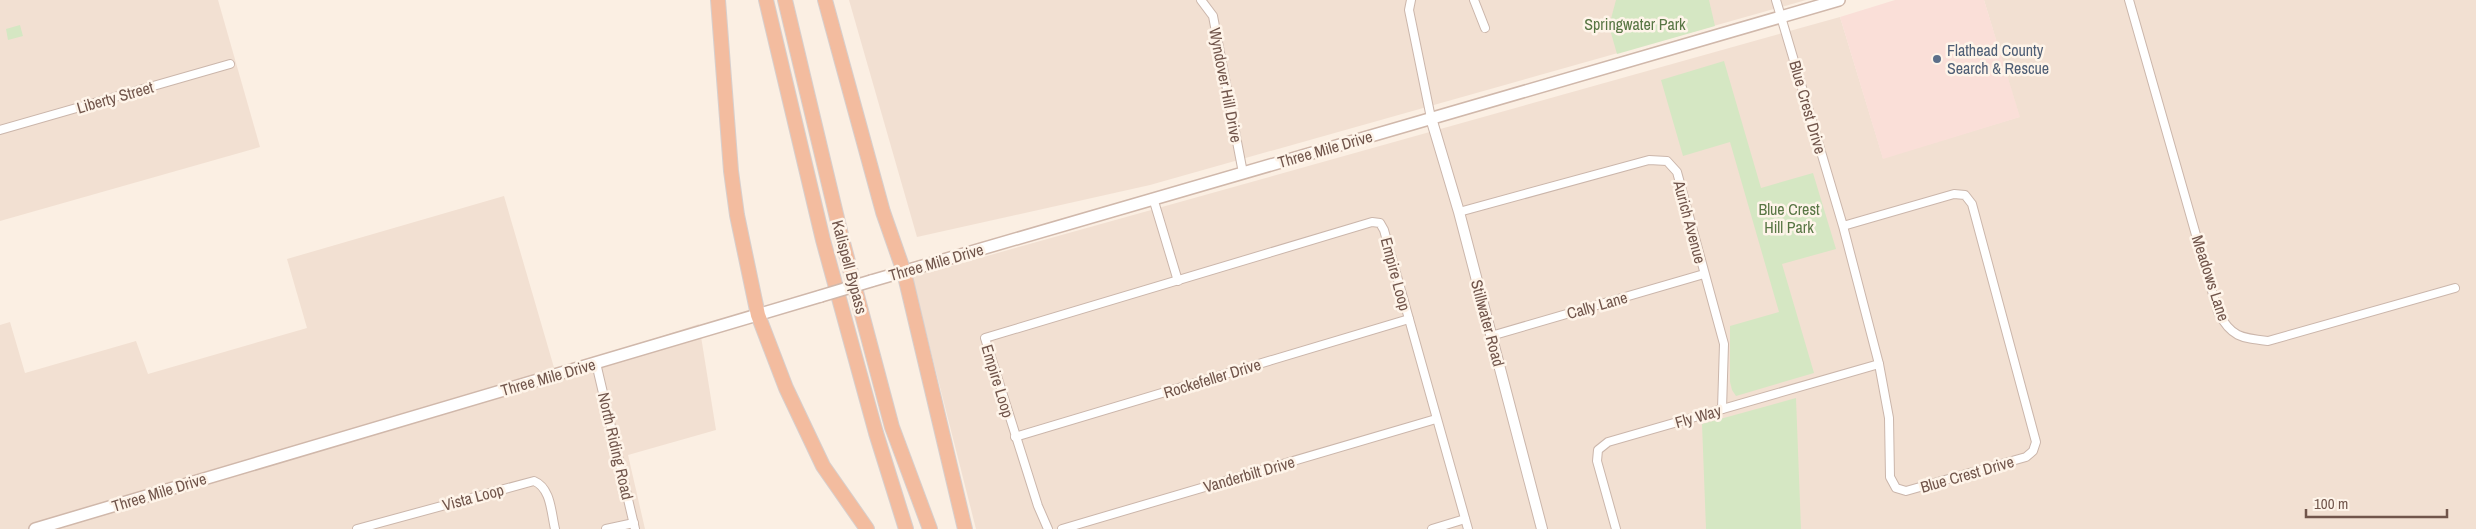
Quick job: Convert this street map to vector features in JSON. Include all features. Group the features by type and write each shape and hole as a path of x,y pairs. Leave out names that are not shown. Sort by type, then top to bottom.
{"highway":[{"path":"718,0 731,171 737,216 758,315 786,388 823,466 867,529"},
{"name":"Kalispell Bypass","path":"766,0 823,240 876,433 906,529"},
{"name":"Kalispell Bypass","path":"785,0 842,239 892,427 930,529"},
{"path":"826,0 883,212 904,272 965,529"}],"main road":[{"name":"Three Mile Drive","path":"35,529 1153,198 1839,0"}],"street":[{"name":"Wyndover Hill Drive","path":"1201,0 1213,16 1243,173"},
{"path":"1411,0 1409,10 1431,118"},
{"path":"1474,0 1485,28"},
{"name":"Blue Crest Drive","path":"1776,0 1843,226 1879,364 1889,418 1890,477 1896,488 1906,491 2026,457 2033,451 2036,442 1972,204 1965,195 1954,194 1843,226"},
{"name":"Meadows Lane","path":"2129,0 2218,312 2226,327 2237,336 2268,340 2454,288"},
{"name":"Liberty Street","path":"0,130 230,64"},
{"name":"Stillwater Road","path":"1431,118 1459,212 1542,529"},
{"name":"Aurich Avenue","path":"1459,212 1649,160 1667,161 1676,172 1724,344 1722,409"},
{"path":"1153,198 1178,281"},
{"name":"Empire Loop","path":"1048,529 1038,506 1015,437 985,338 1372,222 1380,223 1384,230 1468,529"},
{"name":"Cally Lane","path":"1490,336 1704,274"},
{"name":"Rockefeller Drive","path":"1015,437 1409,319"},
{"name":"North Riding Road","path":"596,363 634,526"},
{"name":"Fly Way","path":"1616,529 1597,461 1598,450 1608,442 1879,364"},
{"name":"Vanderbilt Drive","path":"1062,529 1436,419"},
{"name":"Vista Loop","path":"357,529 534,481 542,484 546,490 555,529"},
{"path":"1432,529 1465,519"},
{"path":"606,529 634,526"}],"shaded area":[{"path":"0,0 218,0 260,147 0,221"},
{"path":"849,0 1806,0 1150,185 917,237"},
{"path":"1895,0 1984,0 2020,117 1883,159 1840,17"},
{"path":"1984,0 2476,0 2476,529 976,529 912,277 1840,17 1883,158 2019,117"},
{"path":"504,196 555,371 699,324 716,430 628,455 645,529 0,529 0,325 10,322 25,373 136,341 148,374 307,328 287,259"}],"green space":[{"name":"Springwater Park","path":"1616,0 1709,0 1715,26 1617,54 1609,26"},
{"path":"20,25 23,36 8,40 6,29"},
{"name":"Blue Crest Hill Park","path":"1724,61 1761,188 1813,173 1836,249 1782,264 1814,373 1736,396 1730,382 1730,326 1779,312 1730,142 1683,156 1661,80"},
{"path":"1796,398 1801,529 1706,529 1702,424"}],"place":[{"name":"Flathead County Search & Rescue","path":"1937,59"}]}
